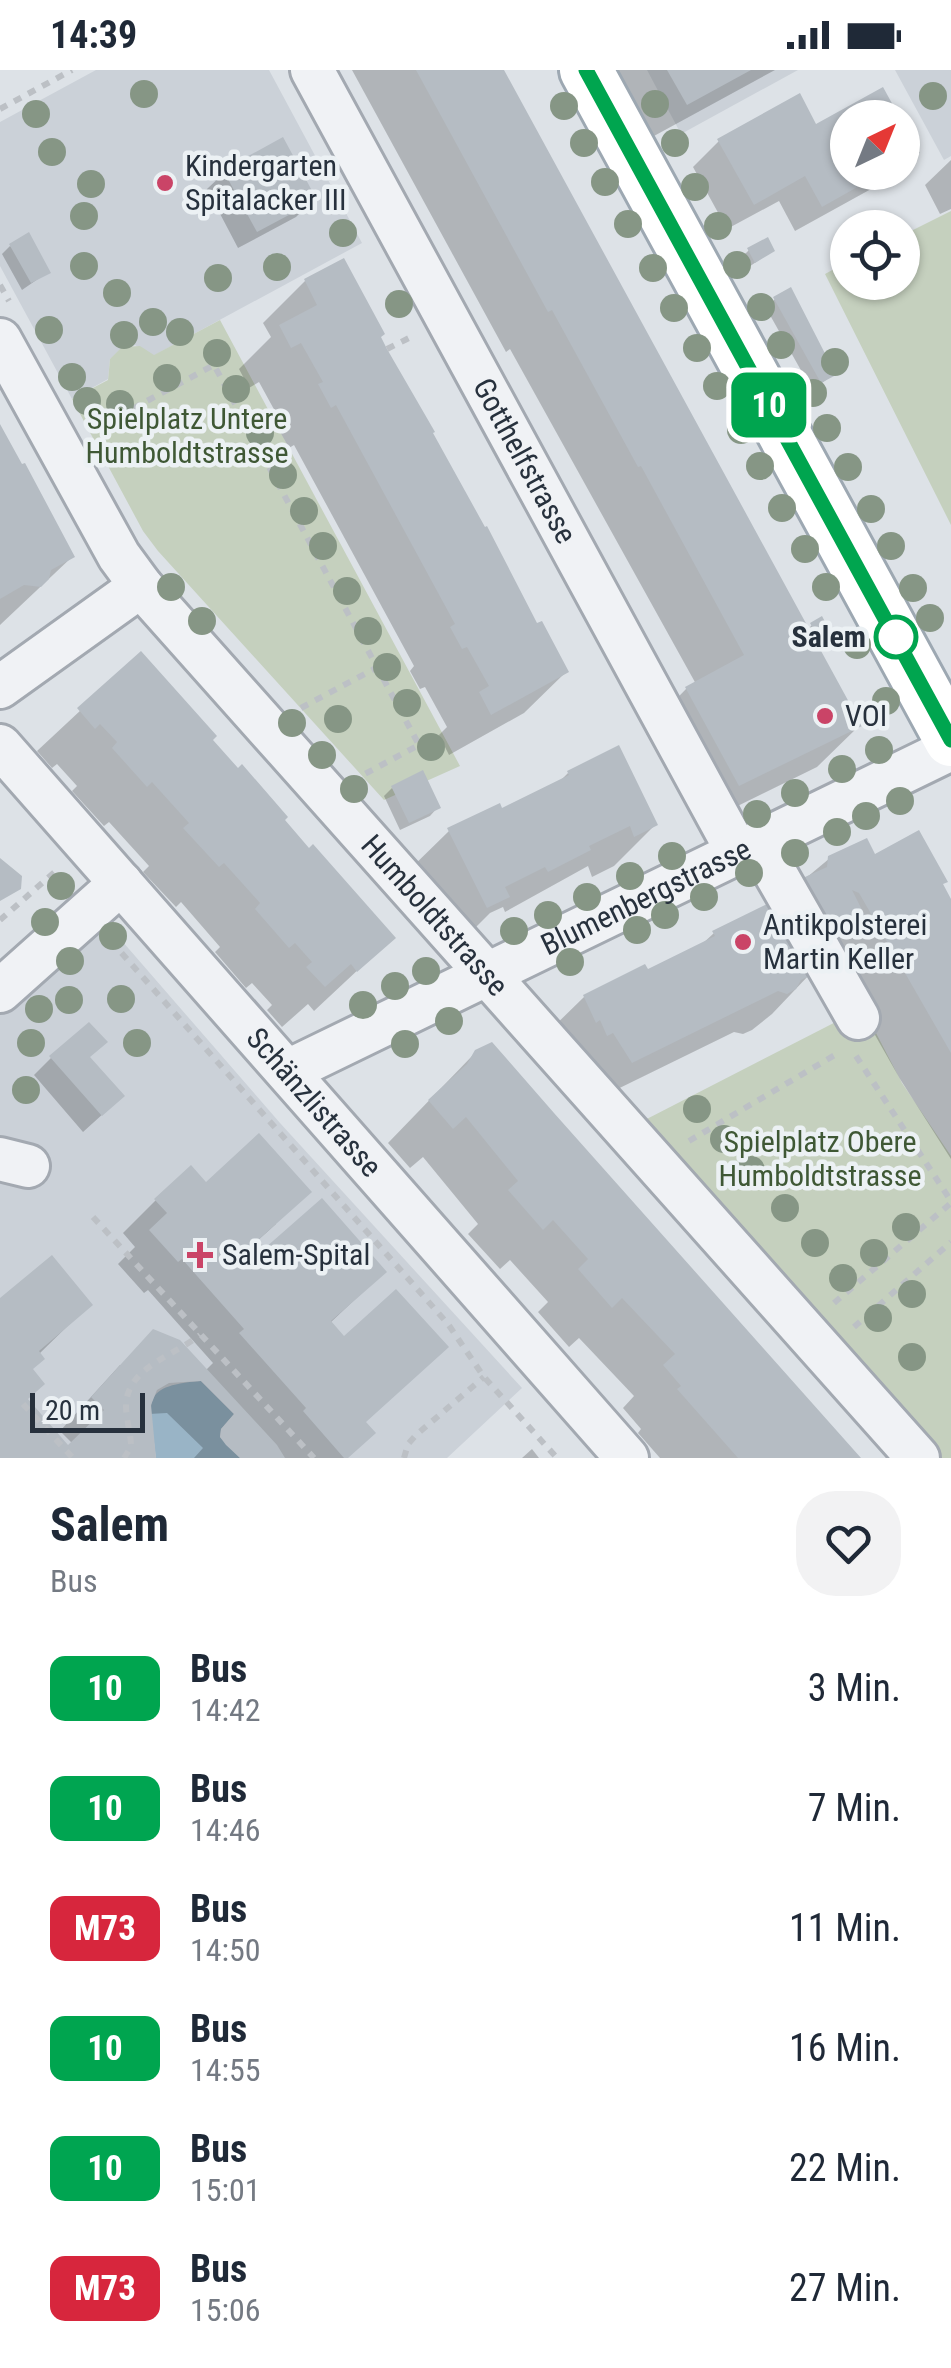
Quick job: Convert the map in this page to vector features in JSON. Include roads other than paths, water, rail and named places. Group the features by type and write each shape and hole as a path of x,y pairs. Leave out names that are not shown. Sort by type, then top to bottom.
{"main road":[{"path":"586,70 951,740"}],"street":[{"name":"Gotthelfstrasse","path":"312,70 748,848 858,1018"},
{"name":"Humboldtstrasse","path":"0,340 119,556 141,586 918,1458"},
{"path":"0,687 141,586"},
{"name":"Schänzlistrasse","path":"0,746 627,1458"},
{"name":"Blumenbergstrasse","path":"288,1071 951,748"},
{"path":"0,990 121,882"}],"water":[{"path":"201,1381 234,1414 221,1429 220,1437 240,1458 156,1458 152,1401 166,1388"}],"place":[{"name":"Kindergarten Spitalacker III","path":"165,183"},
{"name":"Salem","path":"896,637"},
{"name":"VOI","path":"825,716"},
{"name":"Antikpolsterei Martin Keller","path":"743,942"},
{"name":"Salem-Spital","path":"200,1255"}],"park label":[{"name":"Spielplatz Untere Humboldtstrasse","path":"187,436"},
{"name":"Spielplatz Obere Humboldtstrasse","path":"820,1159"}]}
